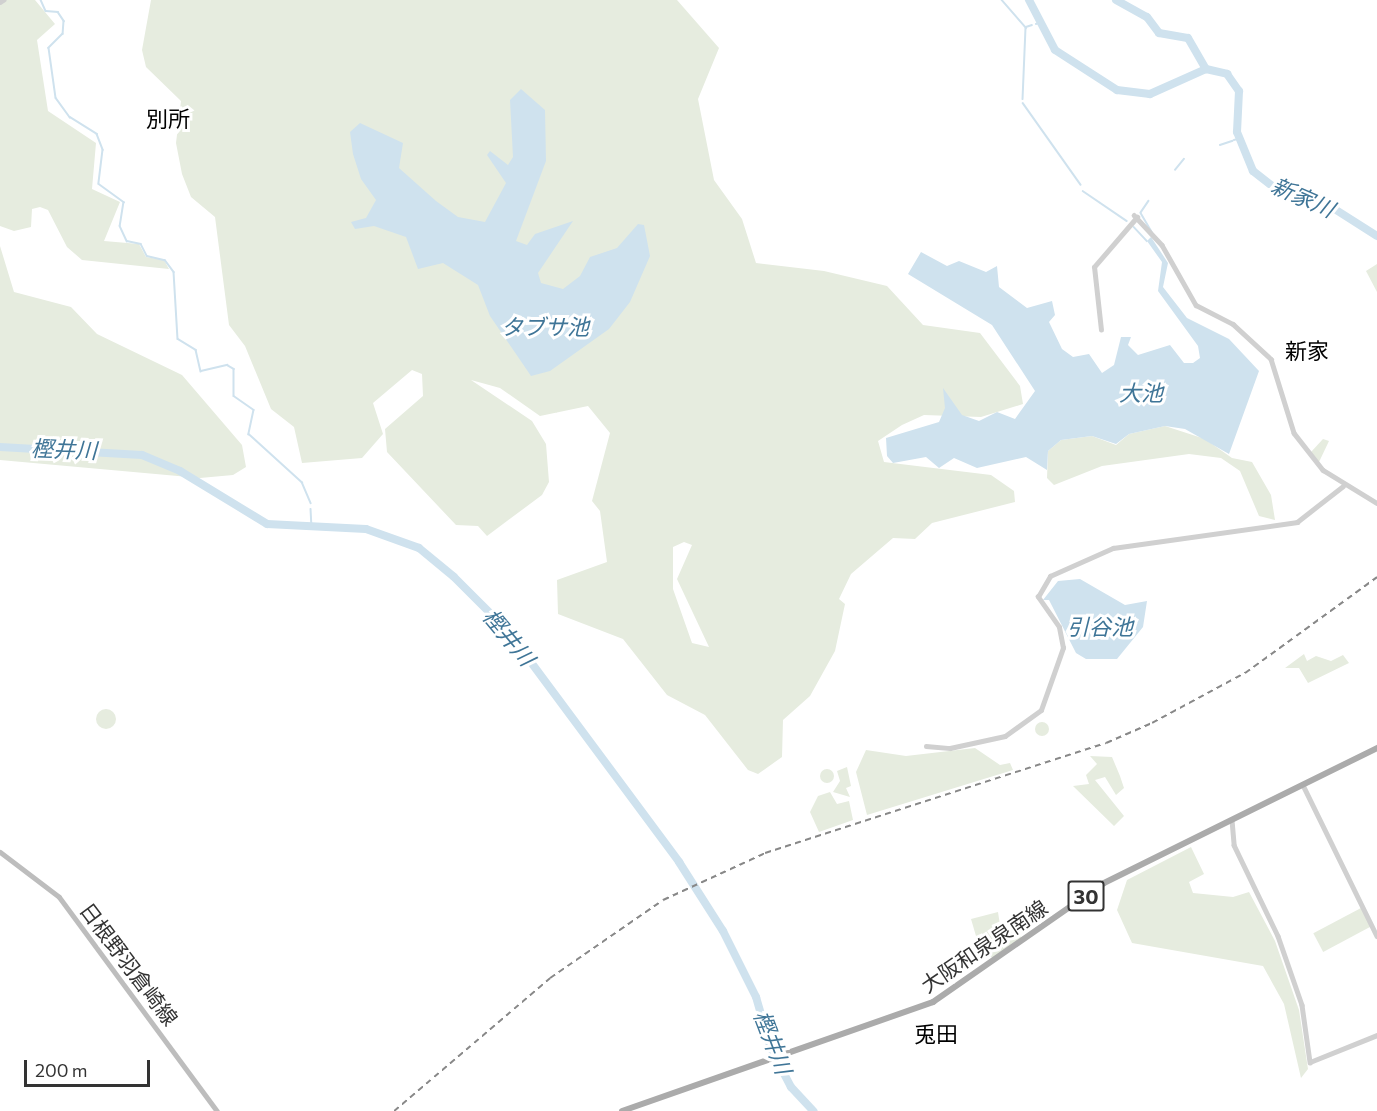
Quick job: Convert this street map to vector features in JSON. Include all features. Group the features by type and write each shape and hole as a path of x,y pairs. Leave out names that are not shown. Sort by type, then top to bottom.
{"main road":[{"name":"大阪和泉泉南線","path":"622,1111 801,1051 933,1002 1104,883 1377,748"},
{"name":"日根野羽倉崎線","path":"0,852 59,897 217,1111"}],"street":[{"path":"1101,330 1094,267 1136,216 1152,232 1196,305 1233,324 1270,359 1294,433 1343,486 1377,503"},
{"path":"926,746 950,748 1005,736 1041,710 1063,642 1038,597 1050,576 1113,548 1298,522 1343,486"},
{"path":"1303,785 1377,936"},
{"path":"1232,820 1234,845 1278,936 1302,1005 1310,1062 1377,1035"}],"shaded area":[{"path":"0,0 35,0 55,24 37,40 48,111 96,143 92,189 120,202 104,241 139,244 146,257 164,260 169,269 82,260 67,247 48,210 40,207 32,209 31,227 14,231 0,226"},
{"path":"151,0 677,0 719,48 698,99 714,180 742,219 756,263 824,271 887,286 923,325 980,333 1020,386 1023,404 981,417 924,415 902,425 878,441 884,462 991,475 1014,491 1015,502 932,523 915,539 893,538 851,574 839,599 845,604 835,651 810,696 783,720 782,757 758,774 748,770 705,715 667,695 623,639 558,614 557,580 607,562 600,511 592,501 610,433 588,406 540,416 500,388 471,380 532,421 546,444 549,482 542,495 487,536 478,526 456,525 387,452 385,429 423,396 422,374 412,370 373,403 383,434 362,458 302,463 294,427 271,409 245,346 229,325 215,217 191,197 182,174 176,143 181,101 146,67 142,50","holes":["684,542 692,545 677,579 709,647 692,643 673,589 673,547"]},
{"path":"0,246 14,292 71,307 97,334 182,375 242,445 246,467 233,475 200,478 0,460"},
{"path":"1377,264 1377,292 1366,271"},
{"path":"1165,426 1205,439 1232,458 1252,462 1271,495 1275,520 1259,516 1240,471 1221,458 1189,454 1102,466 1054,485 1047,478 1048,451 1061,440 1092,436 1116,445 1129,434"},
{"path":"1323,439 1329,441 1319,462 1311,452"},
{"path":"1304,654 1307,661 1316,656 1331,661 1343,655 1349,663 1308,683 1299,668 1285,668"},
{"path":"106,709 113,712 116,719 113,726 106,729 99,726 96,719 99,712"},
{"path":"1042,722 1047,724 1049,729 1047,734 1042,736 1037,734 1035,729 1037,724"},
{"path":"975,748 1000,765 1010,763 1013,770 867,815 856,772 866,750 906,756"},
{"path":"1090,756 1112,757 1120,776 1124,788 1116,795 1105,777 1095,780 1124,816 1114,826 1073,786 1089,784 1086,775 1097,764"},
{"path":"847,767 851,786 846,788 850,797 833,792 840,781 837,771"},
{"path":"827,769 832,771 834,776 832,781 827,783 822,781 820,776 822,771"},
{"path":"830,792 837,804 849,801 853,820 819,832 810,812 818,796"},
{"path":"1191,847 1204,874 1189,882 1193,893 1233,897 1249,892 1275,941 1299,1010 1308,1069 1301,1078 1284,1004 1263,966 1132,943 1117,910 1127,880"},
{"path":"1361,908 1371,927 1323,952 1313,933"},
{"path":"998,912 1000,925 1012,922 1022,938 993,958 981,953 971,919"}],"water":[{"name":"タブサ池","path":"521,89 545,110 546,161 516,241 527,245 535,234 573,221 538,273 541,283 563,289 580,276 590,257 617,248 638,224 644,225 650,256 630,302 609,329 550,371 531,376 490,316 478,285 443,263 418,269 406,237 374,226 355,229 351,222 366,218 376,200 361,179 353,154 350,132 360,123 403,143 399,168 436,201 458,217 485,222 506,183 487,155 490,151 508,165 513,157 510,100"},
{"name":"大池","path":"1151,237 1168,263 1163,287 1187,318 1229,339 1259,371 1229,454 1185,429 1165,426 1129,434 1116,444 1092,436 1061,440 1048,451 1047,470 1026,457 977,468 954,458 939,468 926,457 893,463 887,456 886,438 939,422 945,408 943,388 962,415 979,421 997,412 1015,419 1035,391 992,325 908,274 921,252 947,266 959,261 986,272 997,266 999,287 1027,308 1052,301 1055,315 1049,322 1062,349 1073,357 1089,354 1102,373 1114,365 1121,337 1131,337 1128,345 1138,355 1170,345 1184,363 1193,363 1200,358 1198,346 1158,291 1162,262 1147,241"},
{"name":"引谷池","path":"1080,579 1125,605 1147,601 1143,627 1117,659 1086,659 1076,653 1049,600 1043,600 1058,581"}],"waterway":[{"path":"41,0 46,11 58,12 64,21 63,34 49,48 56,98 70,117 97,134 103,150 99,184 124,202 120,226 127,241 141,244 147,256 165,260 174,272 178,339 196,350 201,371 227,365 234,369 234,396 254,410 249,434 302,482 311,503"},
{"path":"1002,0 1026,28 1023,99"},
{"name":"新家川","path":"1029,0 1055,50 1117,90 1150,94 1206,69 1227,74 1239,91 1237,132 1253,171 1272,186 1322,201 1377,236"},
{"path":"1116,0 1147,17 1159,33 1188,38 1206,69"},
{"path":"1026,27 1032,25"},
{"path":"1023,103 1081,185"},
{"name":"新家川","path":"1234,140 1238,139"},
{"path":"1220,145 1232,141"},
{"path":"1175,170 1184,159"},
{"path":"1083,191 1127,221"},
{"path":"1149,201 1141,213 1152,232"},
{"path":"1134,227 1147,241"},
{"name":"樫井川","path":"0,447 142,455 180,471 267,524 366,529 419,548 454,577 507,630 679,862 723,931 756,997 771,1049 791,1087 813,1111"},
{"path":"311,509 312,528"}],"railway":[{"path":"394,1111 550,978 663,900 765,853 1106,743 1152,723 1245,673 1377,577"}],"district":[{"name":"別所","path":"168,119"},
{"name":"新家","path":"1307,351"},
{"name":"兎田","path":"936,1034"}]}
